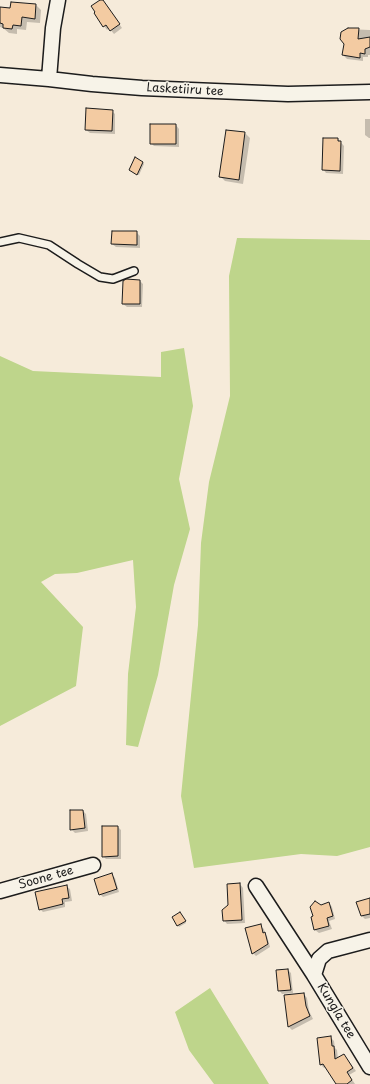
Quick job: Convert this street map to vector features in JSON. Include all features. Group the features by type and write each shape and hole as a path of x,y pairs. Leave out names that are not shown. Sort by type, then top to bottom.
{"street":[{"path":"49,78 53,28 58,0"},
{"name":"Lasketiiru tee","path":"0,75 49,78 92,84 142,88 280,94 370,92"},
{"name":"Soone tee","path":"0,891 93,865"},
{"name":"Kungla tee","path":"256,886 314,974 370,1068"},
{"name":"Kungla tee","path":"314,974 319,959 328,952 370,940"}],"lane":[{"path":"0,242 20,238 49,245 100,276 113,279 134,271"}],"green space":[{"path":"237,238 370,240 370,847 337,856 301,854 194,868 181,796 198,625 201,543 209,482 230,396 229,276"},
{"path":"184,348 193,406 179,479 190,529 174,585 158,675 138,747 126,745 128,674 136,607 133,560 77,573 55,574 41,582 83,627 76,686 0,726 0,356 33,371 161,377 161,352"},
{"path":"210,988 269,1084 214,1084 189,1050 175,1012"}],"building":[{"path":"100,0 103,0 120,24 110,31 106,25 103,27 91,6"},
{"path":"11,2 36,4 35,19 22,17 21,26 13,25 12,29 3,28 3,24 0,23 0,7 10,8"},
{"path":"348,28 359,28 358,39 370,37 370,47 365,49 365,54 360,53 360,58 342,55 344,44 340,39 341,32"},
{"path":"86,108 113,110 112,131 85,130"},
{"path":"150,124 176,124 176,144 150,144"},
{"path":"226,130 245,132 239,180 219,177"},
{"path":"323,138 338,138 338,141 341,141 340,171 322,170"},
{"path":"135,157 143,162 137,175 129,170"},
{"path":"112,231 137,231 137,245 111,244"},
{"path":"126,279 140,280 140,304 122,304 123,281"},
{"path":"70,810 83,810 85,828 70,830"},
{"path":"102,826 118,826 118,856 102,857"},
{"path":"112,873 117,889 99,895 94,879"},
{"path":"240,883 242,920 223,921 222,910 228,905 227,884"},
{"path":"67,885 69,898 62,899 63,904 39,910 35,892"},
{"path":"370,898 370,914 361,916 356,902"},
{"path":"315,901 321,905 329,902 333,916 327,918 329,926 314,930 311,917 313,916 310,907"},
{"path":"180,912 186,921 177,926 172,917"},
{"path":"261,924 268,944 252,954 245,928"},
{"path":"288,969 291,990 278,991 276,970"},
{"path":"304,993 306,1006 310,1016 288,1027 284,995"},
{"path":"331,1036 332,1046 334,1046 335,1059 344,1054 353,1068 347,1072 352,1080 347,1084 336,1084 323,1064 320,1065 317,1038"}]}
